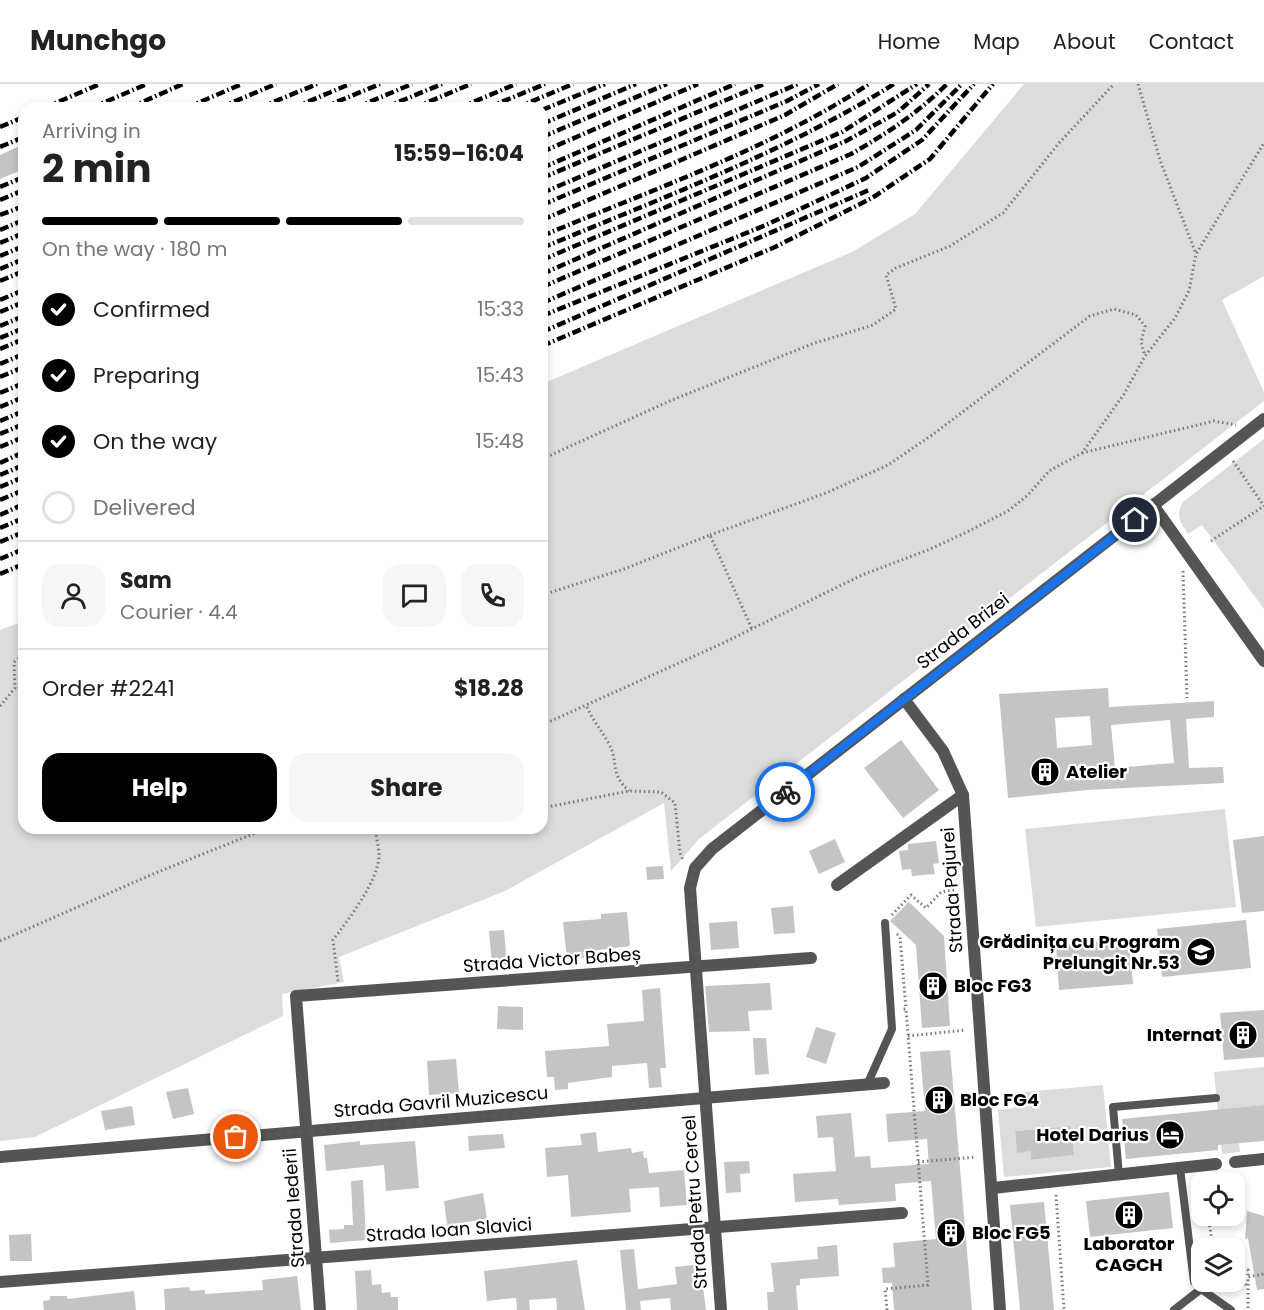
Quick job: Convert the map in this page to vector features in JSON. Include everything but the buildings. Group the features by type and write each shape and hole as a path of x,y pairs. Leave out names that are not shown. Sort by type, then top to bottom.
{"street":[{"name":"Strada Brizei","path":"691,877 702,858 712,849 1264,419"},
{"path":"1153,505 1264,661"},
{"name":"Strada Pajurei","path":"904,699 943,751 963,795 1000,1310"},
{"path":"837,885 963,795"},
{"name":"Strada Petru Cercel","path":"691,877 695,967 721,1310"},
{"name":"Strada Victor Babeș","path":"296,996 811,958"},
{"name":"Strada Iederii","path":"296,996 320,1310"},
{"name":"Strada Gavril Muzicescu","path":"0,1157 885,1083"},
{"path":"1235,1162 1264,1159"},
{"path":"993,1188 1216,1164"},
{"name":"Strada Ioan Slavici","path":"0,1282 902,1213"}],"lane":[{"path":"867,1085 892,1029 885,923"},
{"path":"1119,1175 1113,1107 1216,1098"},
{"path":"1180,1168 1191,1258"},
{"path":"1174,1310 1197,1292"},
{"path":"1205,1292 1231,1310"}],"path":[{"path":"548,456 672,400 812,344 873,325 896,309 886,275 896,268 950,246 1003,213 1059,143 1114,84"},
{"path":"1138,84 1160,160 1196,254"},
{"path":"1082,453 1124,394 1145,356 1175,318 1189,291 1196,254 1264,143"},
{"path":"548,593 624,569 826,493 888,465 932,435 1090,316 1114,309 1136,315 1145,326 1141,342 1145,356"},
{"path":"548,723 587,707 862,575 928,550 1008,511 1028,495 1049,471 1082,453 1214,421 1252,428"},
{"path":"1211,541 1264,506 1232,460"},
{"path":"710,535 752,629"},
{"path":"1183,568 1186,698"},
{"path":"0,706 15,688 14,662 18,659"},
{"path":"587,707 593,721 609,744 614,769 621,784 629,791"},
{"path":"548,806 629,791 661,792 675,803 680,853 685,864"},
{"path":"0,941 153,874 253,834"},
{"path":"340,993 333,940 356,910 370,882 379,858 376,834"},
{"path":"885,923 911,895 926,908 941,892 970,888"},
{"path":"887,1310 885,1289 928,1285 906,1009 891,1010"},
{"path":"908,1036 981,1029"},
{"path":"918,1162 990,1156"},
{"path":"1055,1182 1064,1310"},
{"path":"1245,1270 1248,1270 1248,1308"},
{"path":"1248,1277 1264,1274"},
{"path":"1245,1283 1248,1287"}],"shaded area":[{"path":"1024,84 1264,84 1264,276 1222,300 1264,392 1264,401 699,839 671,871 664,803 505,891 339,957 344,982 282,994 283,1016 35,1137 0,1141 0,630 18,623 18,834 548,834 548,381 852,252 915,214"},
{"path":"1264,439 1264,609 1202,525 1188,534 1181,522 1179,511 1183,502"},
{"path":"1225,809 1236,907 1036,927 1025,829"},
{"path":"1264,1067 1264,1105 1235,1108 1240,1152 1222,1154 1214,1072"},
{"path":"1103,1085 1111,1167 1004,1177 998,1110 1014,1108 1012,1093","holes":["1071,1126 1074,1155 1032,1160 1031,1151 1017,1152 1015,1131"]}],"railway":[{"path":"58,102 100,84"},
{"path":"105,102 147,84"},
{"path":"142,102 183,84"},
{"path":"200,102 242,84"},
{"path":"233,102 276,84"},
{"path":"274,102 317,84"},
{"path":"307,102 350,84"},
{"path":"336,102 380,84"},
{"path":"369,102 412,84"},
{"path":"398,102 442,84"},
{"path":"428,102 471,84"},
{"path":"473,102 516,84"},
{"path":"502,102 545,84"},
{"path":"530,102 573,84"},
{"path":"548,108 605,84"},
{"path":"548,121 636,84"},
{"path":"548,134 667,84"},
{"path":"548,149 698,84"},
{"path":"548,165 735,84"},
{"path":"548,175 764,84"},
{"path":"548,190 798,84"},
{"path":"548,202 787,101 819,84"},
{"path":"548,217 785,115 838,84"},
{"path":"548,234 751,149 831,107 869,84"},
{"path":"548,246 766,153 852,109 894,84"},
{"path":"548,257 842,132 917,84"},
{"path":"548,271 846,141 898,112 929,84"},
{"path":"548,284 851,154 901,122 947,84"},
{"path":"548,300 858,167 916,130 962,84"},
{"path":"548,314 766,225 866,178 922,140 974,84"},
{"path":"548,343 775,247 872,198 930,159 993,84"},
{"path":"0,127 18,120"},
{"path":"0,147 18,140"},
{"path":"0,187 18,180"},
{"path":"548,329 869,190"},
{"path":"0,200 18,192"},
{"path":"0,215 18,208"},
{"path":"0,230 18,222"},
{"path":"0,243 18,236"},
{"path":"0,256 18,248"},
{"path":"0,269 18,262"},
{"path":"0,281 18,274"},
{"path":"0,300 18,292"},
{"path":"0,312 18,304"},
{"path":"0,326 18,318"},
{"path":"0,338 18,330"},
{"path":"0,349 18,342"},
{"path":"0,364 18,356"},
{"path":"0,377 18,370"},
{"path":"0,393 18,386"},
{"path":"0,407 18,400"},
{"path":"0,421 18,414"},
{"path":"0,434 18,426"},
{"path":"0,447 18,440"},
{"path":"0,463 18,455"},
{"path":"0,475 18,468"},
{"path":"0,487 18,480"},
{"path":"0,500 18,492"},
{"path":"0,515 18,507"},
{"path":"0,528 18,520"},
{"path":"0,542 18,534"},
{"path":"0,559 18,552"},
{"path":"0,574 18,566"}],"way so far":[{"path":"236,1137 706,1098 695,967 691,877 702,858 785,792"}],"place":[{"name":"Atelier","path":"1045,772"},
{"name":"Grădinița cu Program Prelungit Nr.53","path":"1201,952"},
{"name":"Bloc FG3","path":"933,986"},
{"name":"Internat","path":"1243,1035"},
{"name":"Bloc FG4","path":"939,1100"},
{"name":"Hotel Darius","path":"1170,1135"},
{"name":"Laborator CAGCH","path":"1129,1215"},
{"name":"Bloc FG5","path":"951,1233"}],"route":[{"path":"785,792 1135,520"}]}
